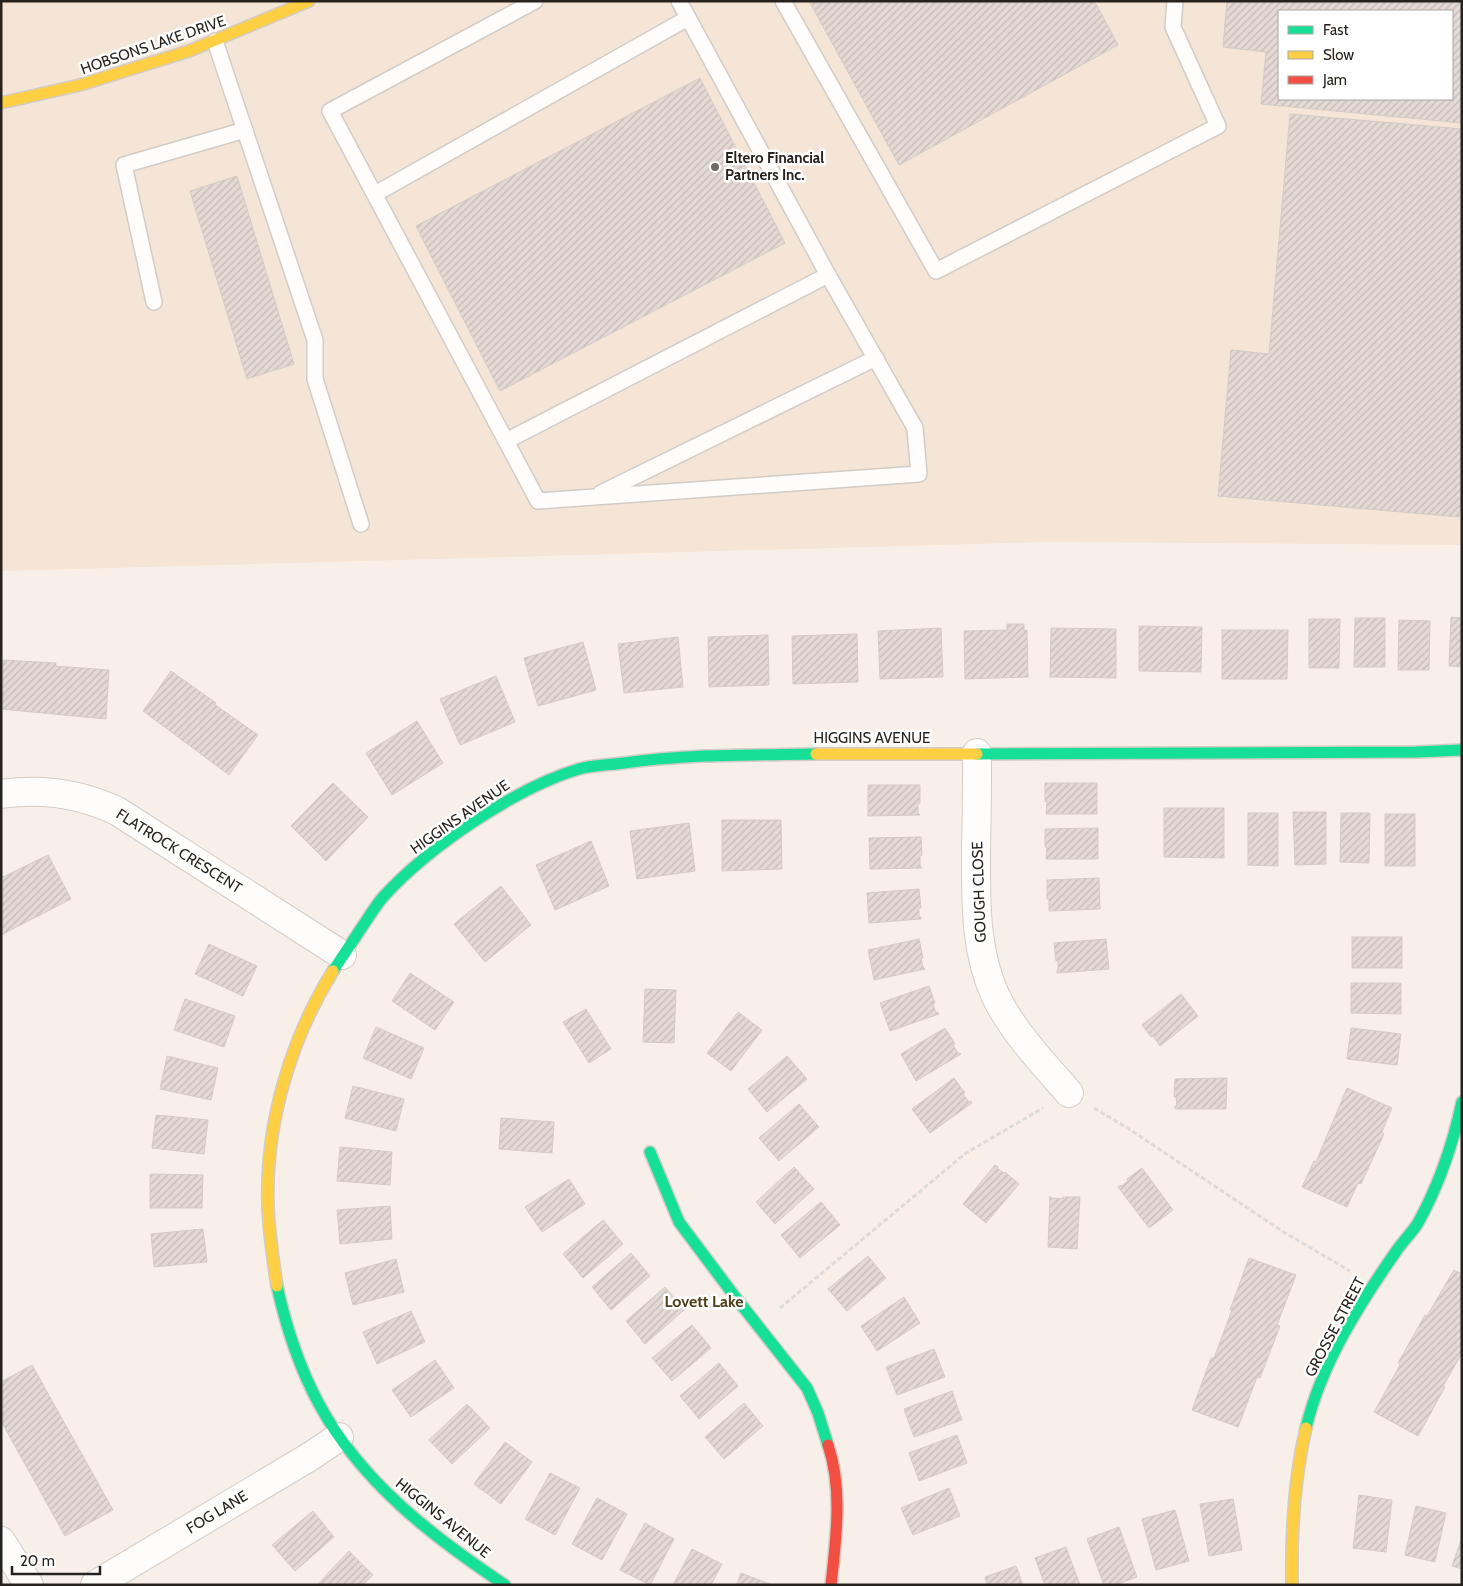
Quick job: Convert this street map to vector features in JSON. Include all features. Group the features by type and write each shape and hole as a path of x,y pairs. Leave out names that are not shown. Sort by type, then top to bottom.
{"street":[{"name":"HOBSONS LAKE DRIVE","path":"1,102 80,85 215,41 309,1"},
{"name":"HIGGINS AVENUE","path":"506,1585 459,1552 404,1509 359,1464 339,1437 306,1378 284,1319 272,1258 267,1196 272,1134 278,1103 294,1050 316,1000 342,955 383,897 425,857 467,827 524,791 583,768 631,761 696,755 977,752 1416,752 1462,750"},
{"name":"GOUGH CLOSE","path":"977,752 977,921 984,963 996,997 1013,1026 1069,1093"},
{"name":"FLATROCK CRESCENT","path":"1,794 20,791 60,792 98,802 134,821 342,955"},
{"name":"GROSSE STREET","path":"1292,1585 1292,1540 1301,1454 1308,1424 1327,1367 1396,1250 1417,1224 1431,1196 1453,1136 1462,1102"},
{"path":"650,1152 679,1222 757,1326 807,1388 818,1413 834,1462 837,1526 831,1585"},
{"name":"FOG LANE","path":"95,1585 311,1456 339,1437"},
{"path":"1,1541 30,1585"}],"lane":[{"path":"535,1 330,111 538,501 919,474 915,428 828,275 679,1"},
{"path":"783,1 936,271 1218,126 1173,27 1175,1"},
{"path":"375,194 688,18"},
{"path":"215,41 315,340 315,378 361,524"},
{"path":"154,302 124,165 245,130"},
{"path":"506,441 828,275"},
{"path":"593,497 876,358"}],"path":[{"path":"757,1326 966,1153 1069,1093 1129,1129 1282,1231 1375,1285"}],"shaded area":[{"path":"1,1 1462,1 1462,545 1048,542 1,571"}],"building":[{"path":"809,1 1096,1 1118,45 899,165"},
{"path":"1227,1 1462,1 1462,123 1261,104 1266,52 1223,47"},
{"path":"700,78 785,243 500,391 416,226"},
{"path":"1290,114 1462,129 1462,488 1459,517 1218,496 1231,350 1269,354"},
{"path":"237,176 294,364 247,379 190,191"},
{"path":"1451,617 1462,618 1462,667 1449,666"},
{"path":"1355,618 1385,618 1385,667 1354,667"},
{"path":"1309,619 1340,619 1339,668 1309,668"},
{"path":"1399,620 1430,621 1429,670 1398,670"},
{"path":"1007,624 1024,624 1024,631 1027,630 1028,677 965,679 964,631 1007,630"},
{"path":"1139,626 1202,627 1201,672 1139,671"},
{"path":"941,628 943,677 880,679 878,631"},
{"path":"1051,628 1116,629 1116,678 1050,677"},
{"path":"1222,630 1288,630 1287,679 1222,679"},
{"path":"857,634 858,682 793,684 792,636"},
{"path":"768,635 769,685 709,687 708,637"},
{"path":"678,637 683,687 624,693 618,644"},
{"path":"583,642 596,690 538,706 524,658"},
{"path":"2,660 56,663 56,666 109,670 106,719 1,709"},
{"path":"171,671 258,735 229,775 143,711"},
{"path":"496,676 515,722 460,745 440,699"},
{"path":"417,721 443,763 392,795 366,753"},
{"path":"333,783 368,817 326,861 291,826"},
{"path":"1045,783 1097,783 1097,814 1046,814"},
{"path":"868,785 920,785 918,813 920,815 868,816"},
{"path":"1164,808 1224,808 1224,858 1164,857"},
{"path":"1293,812 1326,812 1326,864 1295,865"},
{"path":"1248,813 1278,813 1278,866 1248,865"},
{"path":"1341,813 1370,813 1369,863 1340,862"},
{"path":"1385,814 1415,814 1415,866 1385,866"},
{"path":"722,820 781,820 782,869 722,871"},
{"path":"689,823 695,871 637,879 630,831"},
{"path":"1098,828 1098,859 1046,859 1045,829"},
{"path":"921,837 922,855 920,856 920,865 922,868 870,869 869,838"},
{"path":"591,841 609,886 555,910 536,865"},
{"path":"48,855 71,899 1,935 1,878"},
{"path":"1099,878 1100,909 1049,911 1047,880"},
{"path":"501,886 531,925 485,962 454,924"},
{"path":"919,889 921,908 919,908 919,917 921,919 869,923 867,893"},
{"path":"1352,937 1402,937 1402,968 1352,968"},
{"path":"919,939 923,958 921,958 925,969 874,980 868,950"},
{"path":"1106,939 1109,969 1057,973 1058,961 1056,961 1054,943"},
{"path":"209,944 257,966 243,996 195,974"},
{"path":"410,973 454,1002 435,1030 392,1001"},
{"path":"1351,983 1401,983 1401,1014 1351,1013"},
{"path":"929,986 935,1003 933,1004 936,1013 938,1012 939,1014 890,1031 880,1003"},
{"path":"645,989 676,990 674,1043 643,1042"},
{"path":"1181,994 1198,1016 1160,1046 1142,1025"},
{"path":"185,999 235,1016 224,1047 174,1030"},
{"path":"586,1009 611,1049 589,1063 563,1022"},
{"path":"738,1012 762,1030 731,1071 707,1053"},
{"path":"376,1027 424,1048 411,1079 363,1058"},
{"path":"945,1028 955,1044 953,1045 958,1053 961,1054 916,1081 901,1054"},
{"path":"1351,1028 1401,1034 1397,1065 1347,1059"},
{"path":"167,1056 218,1068 211,1100 160,1089"},
{"path":"787,1056 807,1079 767,1112 748,1089"},
{"path":"954,1078 965,1093 963,1094 972,1103 930,1133 912,1109"},
{"path":"1227,1078 1226,1109 1175,1109 1175,1106 1177,1106 1176,1097 1174,1097 1175,1079"},
{"path":"353,1086 404,1099 396,1131 345,1118"},
{"path":"1347,1088 1392,1108 1382,1132 1384,1134 1361,1184 1358,1183 1347,1207 1302,1187 1314,1161 1316,1162"},
{"path":"799,1104 819,1127 779,1161 759,1138"},
{"path":"156,1115 208,1120 204,1154 152,1148"},
{"path":"501,1118 554,1122 552,1153 499,1149"},
{"path":"340,1147 392,1152 390,1185 337,1181"},
{"path":"995,1165 1019,1184 986,1223 963,1204"},
{"path":"794,1167 814,1189 775,1224 756,1202"},
{"path":"1142,1168 1173,1210 1149,1228 1118,1187 1128,1181 1127,1179"},
{"path":"150,1174 203,1175 202,1208 150,1208"},
{"path":"569,1179 585,1204 542,1232 525,1207"},
{"path":"1050,1196 1051,1198 1062,1199 1063,1197 1080,1197 1077,1249 1048,1247"},
{"path":"821,1202 840,1225 800,1258 781,1235"},
{"path":"390,1206 392,1239 340,1244 337,1210"},
{"path":"603,1220 623,1244 583,1278 563,1254"},
{"path":"203,1229 207,1262 154,1267 151,1234"},
{"path":"631,1253 650,1276 611,1310 592,1287"},
{"path":"868,1256 886,1278 847,1311 828,1289"},
{"path":"1249,1258 1296,1275 1277,1325 1280,1326 1260,1378 1257,1377 1238,1427 1192,1410 1211,1358 1214,1358 1232,1310 1230,1310"},
{"path":"396,1259 404,1292 353,1305 345,1273"},
{"path":"1454,1270 1462,1274 1462,1353 1418,1436 1374,1412 1400,1365 1398,1363 1425,1315 1427,1316"},
{"path":"665,1287 684,1310 645,1344 626,1321"},
{"path":"904,1297 920,1323 877,1351 861,1326"},
{"path":"411,1311 425,1342 377,1364 363,1332"},
{"path":"692,1325 711,1348 672,1381 652,1358"},
{"path":"934,1349 945,1377 897,1395 886,1367"},
{"path":"435,1360 454,1388 411,1417 392,1390"},
{"path":"719,1363 738,1386 699,1419 680,1396"},
{"path":"32,1365 113,1510 65,1536 1,1421 1,1382"},
{"path":"952,1391 962,1420 914,1437 904,1409"},
{"path":"744,1403 763,1426 724,1459 705,1437"},
{"path":"467,1404 490,1428 452,1464 429,1440"},
{"path":"957,1435 967,1463 919,1481 909,1453"},
{"path":"505,1442 532,1462 501,1504 474,1484"},
{"path":"550,1473 580,1488 555,1535 525,1519"},
{"path":"949,1488 960,1516 913,1535 901,1508"},
{"path":"1359,1495 1392,1500 1386,1552 1353,1548"},
{"path":"597,1498 627,1514 602,1560 572,1544"},
{"path":"1233,1499 1242,1550 1209,1556 1200,1504"},
{"path":"1416,1506 1446,1513 1435,1562 1405,1555"},
{"path":"1175,1510 1189,1561 1156,1570 1142,1519"},
{"path":"313,1511 334,1537 295,1571 272,1545"},
{"path":"645,1523 674,1539 650,1585 620,1570"},
{"path":"1119,1527 1137,1577 1115,1585 1104,1585 1087,1539"},
{"path":"1462,1537 1462,1569 1452,1566"},
{"path":"1066,1547 1080,1585 1045,1585 1035,1558"},
{"path":"692,1549 722,1564 711,1585 673,1585"},
{"path":"349,1551 373,1575 363,1585 317,1585"},
{"path":"1016,1566 1023,1585 987,1585 985,1577"},
{"path":"741,1573 772,1585 737,1585"}],"traffic: fast":[{"path":"977,754 1416,752 1462,750"},
{"path":"333,971 381,900 424,858 474,821 528,790 554,778 584,768 648,760 816,754"},
{"path":"1306,1428 1321,1382 1342,1337 1368,1294 1426,1209 1445,1164 1462,1102"},
{"path":"650,1152 679,1222 807,1388 818,1413 828,1445"},
{"path":"277,1286 289,1332 305,1376 336,1432 377,1483 401,1506 451,1547 505,1585"}],"traffic: slow":[{"path":"1,103 80,85 189,51 309,1"},
{"path":"816,754 977,754"},
{"path":"277,1286 268,1207 268,1176 276,1114 283,1084 304,1025 333,971"},
{"path":"1292,1585 1294,1506 1306,1428"}],"traffic: jam":[{"path":"828,1445 836,1479 837,1497 831,1585"}],"place":[{"name":"Eltero Financial Partners Inc.","path":"715,167"}],"district":[{"name":"Lovett Lake","path":"704,1301"}]}
